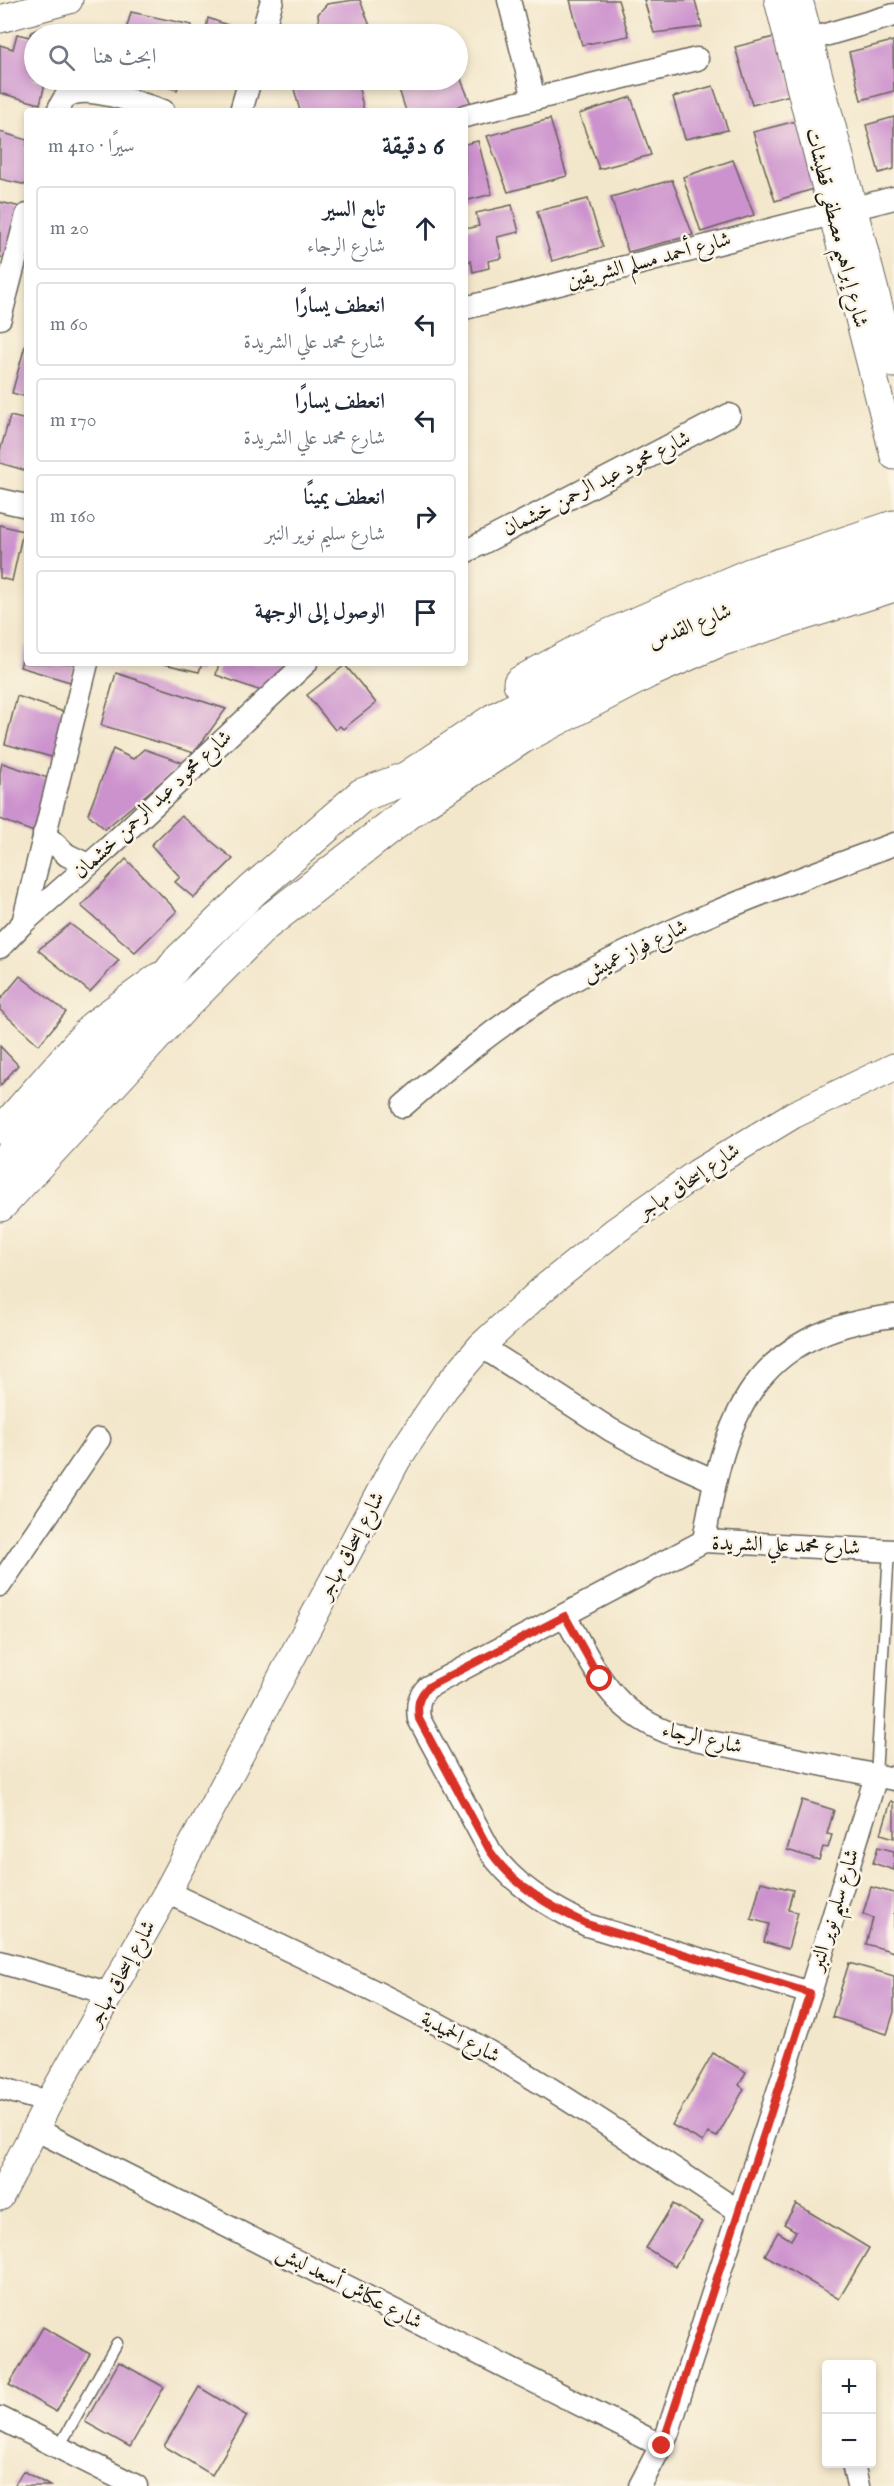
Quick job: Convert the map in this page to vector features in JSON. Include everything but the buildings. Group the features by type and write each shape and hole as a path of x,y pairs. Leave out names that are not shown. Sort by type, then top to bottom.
{"highway":[{"path":"0,1168 100,1054 131,1023 179,961 253,890 362,795 377,769 482,704 597,641 750,575 894,527"},
{"name":"شارع القدس","path":"362,795 407,778 494,720 654,640 781,591 894,556"},
{"name":"شارع القدس","path":"0,1205 182,1007 264,925 421,803 522,737 647,672 722,639 894,585"}],"street":[{"path":"0,19 69,0"},
{"path":"265,24 272,0"},
{"path":"509,0 534,99"},
{"name":"شارع إبراهيم مصطفى قطيشات","path":"778,0 799,43 843,210 894,456"},
{"name":"شارع إبراهيم مصطفى قطيشات","path":"799,0 799,43"},
{"path":"799,43 894,15"},
{"path":"468,115 697,58"},
{"path":"60,108 65,98 81,90 153,108"},
{"path":"242,108 246,90"},
{"name":"شارع أحمد مسلم الشريقين","path":"468,308 894,198"},
{"name":"شارع إبراهيم مصطفى قطيشات","path":"843,210 894,364"},
{"path":"0,318 24,226"},
{"name":"شارع محمود عبد الرحمن خشمان","path":"468,550 729,415"},
{"path":"0,500 24,505"},
{"path":"22,923 86,666"},
{"name":"شارع محمود عبد الرحمن خشمان","path":"0,947 22,923 303,666"},
{"path":"44,834 67,855 88,865"},
{"name":"شارع فواز عميش","path":"403,1106 474,1045 550,994 614,958 763,892 894,844"},
{"path":"0,1130 92,1025 179,961"},
{"name":"شارع إسحاق مهاجر","path":"0,2197 37,2130 49,2102 167,1892 397,1460 444,1388 481,1346 544,1288 697,1173 793,1115 894,1067"},
{"path":"704,1541 715,1481 730,1431 753,1386 777,1359 808,1339 845,1324 894,1316"},
{"path":"481,1346 611,1431 715,1481"},
{"path":"0,1585 99,1439"},
{"name":"شارع محمد علي الشريدة","path":"810,1993 587,1924 557,1910 528,1891 502,1869 490,1851 419,1719 418,1701 420,1695 428,1687 704,1541 891,1550"},
{"name":"شارع الرجاء","path":"565,1616 613,1697 633,1715 654,1728 675,1736 885,1778"},
{"name":"شارع سليم نوير النبر","path":"640,2486 662,2446 810,1993 885,1778"},
{"name":"شارع الحميدية","path":"167,1892 487,2051 563,2096 738,2211"},
{"path":"0,1962 111,1994"},
{"path":"0,2088 49,2102"},
{"name":"شارع عكاش أسعد لبش","path":"37,2130 662,2446"},
{"path":"0,2418 136,2486"},
{"path":"854,2468 858,2486"}],"lane":[{"path":"885,1778 891,1550"},
{"path":"59,2447 117,2343"}],"route":[{"path":"600,1679 565,1616 428,1687 420,1695 417,1709 419,1719 490,1851 502,1869 528,1891 557,1910 587,1924 810,1993 662,2446"}]}
